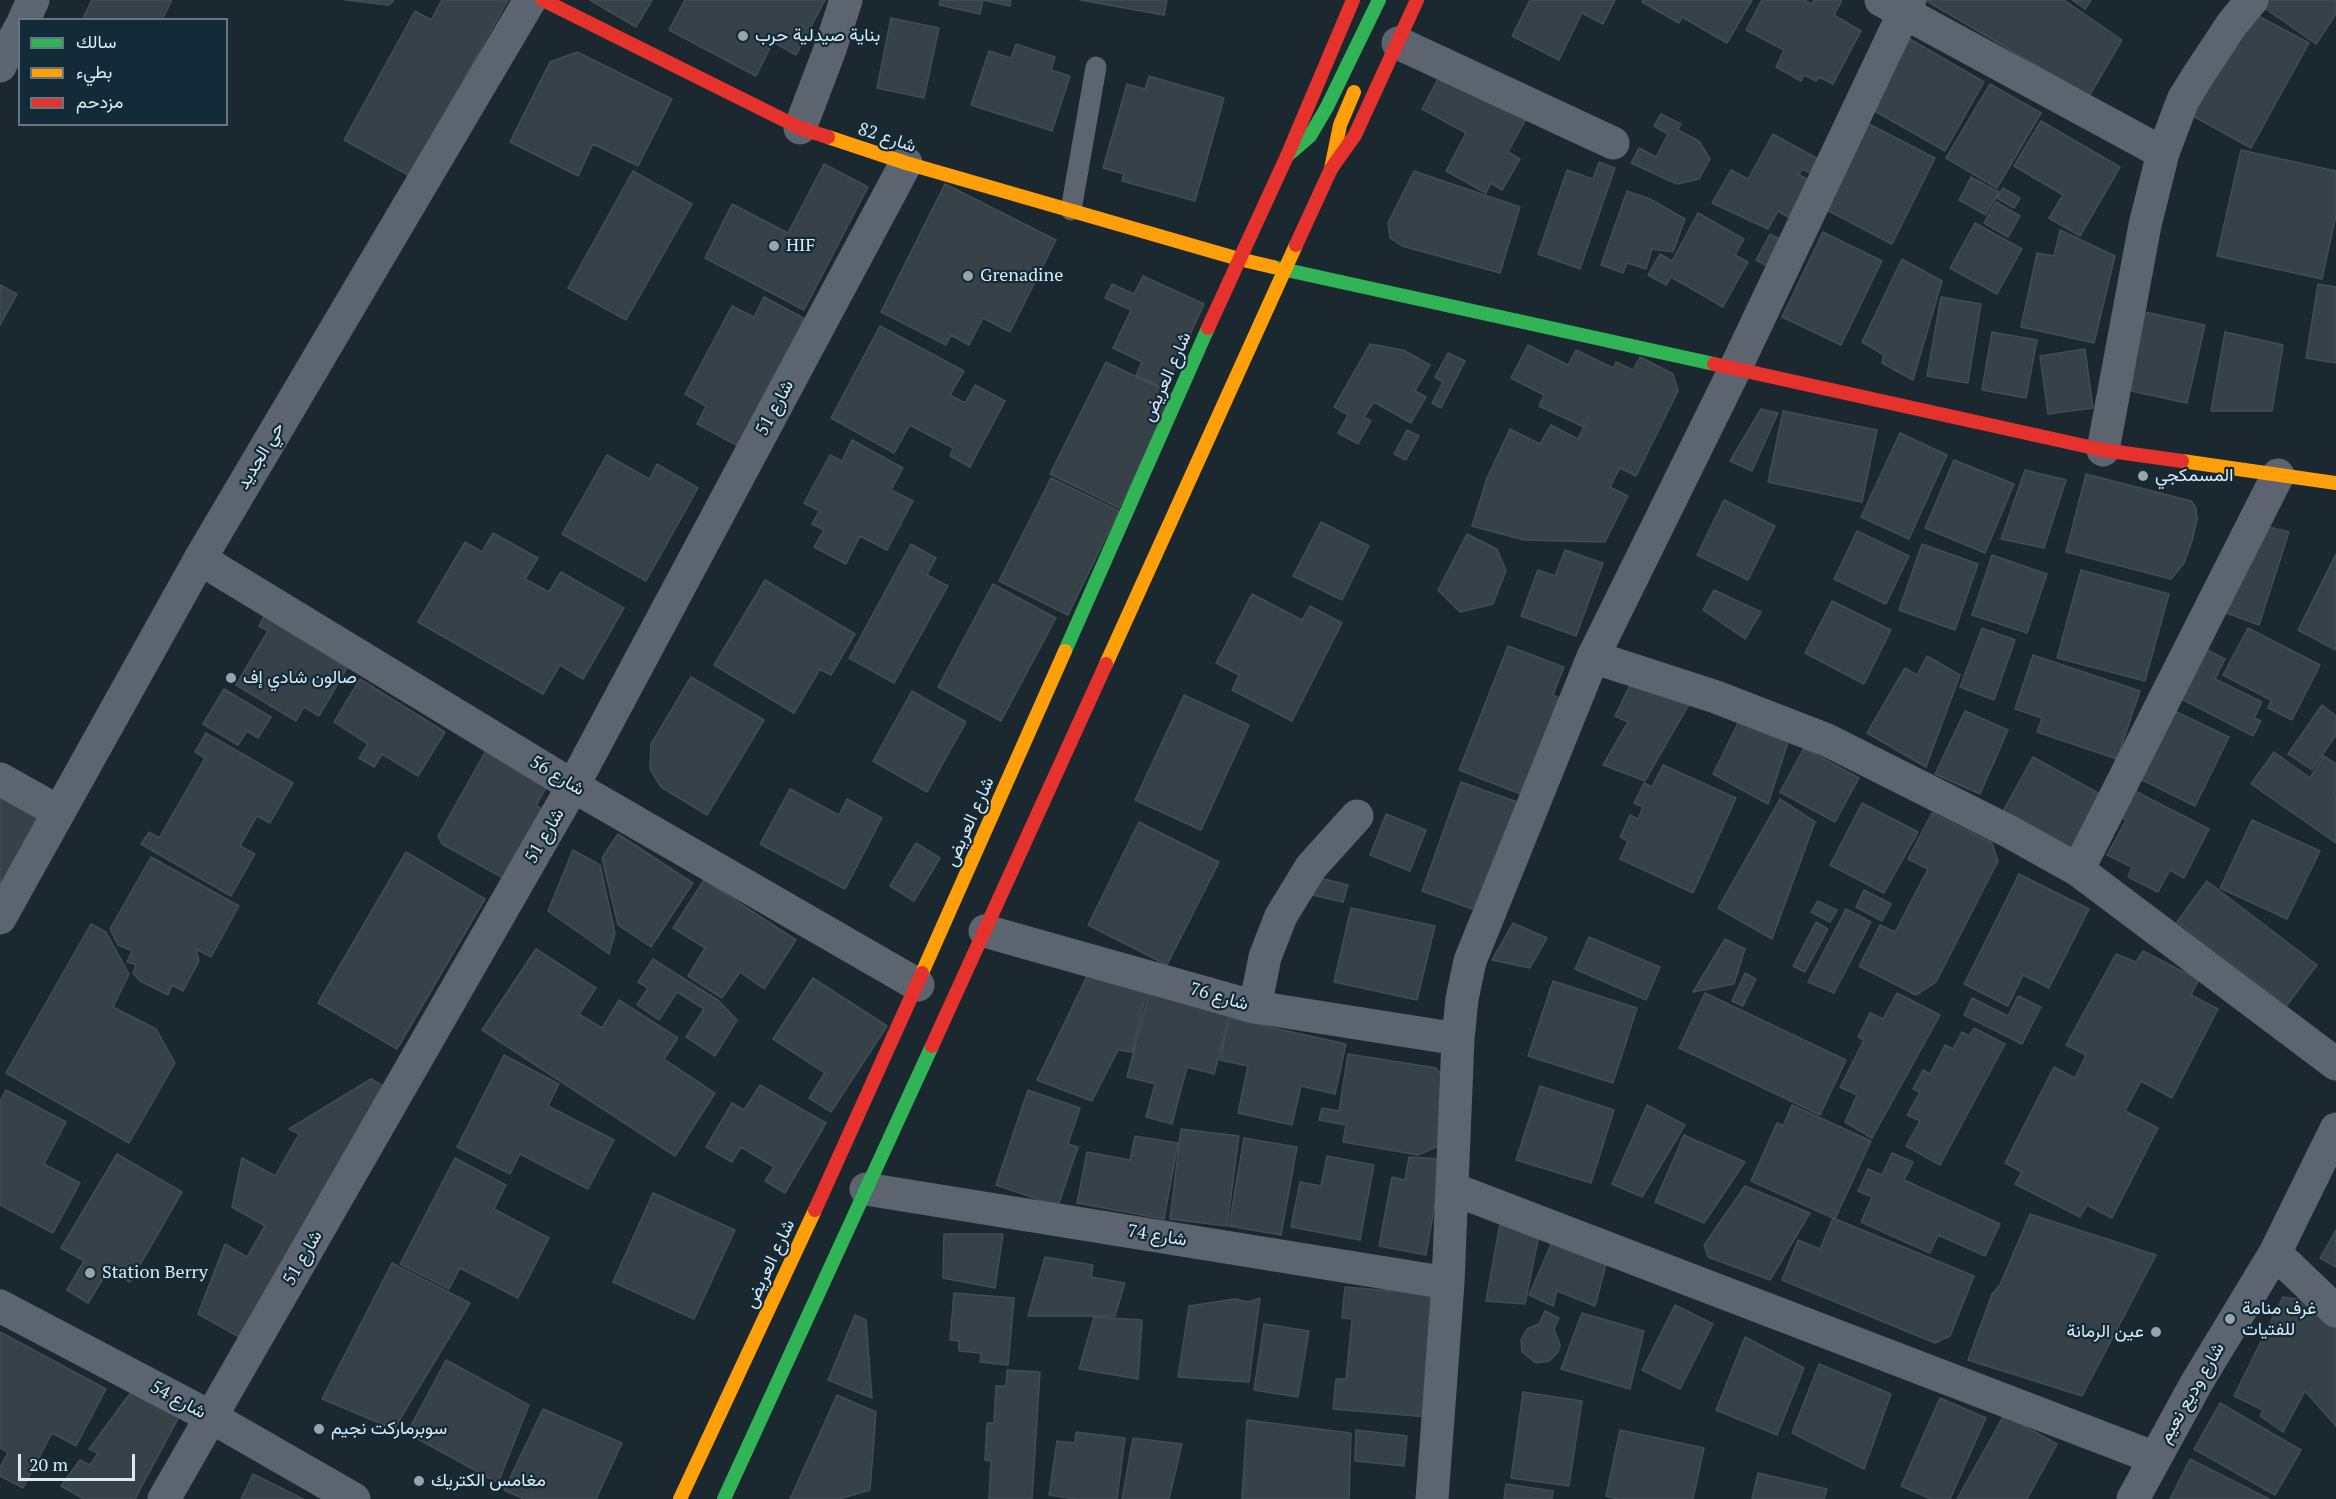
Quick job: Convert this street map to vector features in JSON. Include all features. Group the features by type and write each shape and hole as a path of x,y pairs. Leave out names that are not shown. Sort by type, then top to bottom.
{"main road":[{"name":"شارع 82","path":"543,0 800,128 906,163 1239,259 2103,450 2336,483"},
{"name":"شارع العريض","path":"680,1499 858,1120 1239,259 1287,156 1353,0"},
{"path":"1287,156 1310,136 1379,0"},
{"path":"724,1499 1287,270 1331,169 1355,135 1418,0"},
{"path":"1331,169 1340,125 1359,81"}],"street":[{"path":"25,18 33,0"},
{"name":"حي الجديد","path":"0,918 200,559 530,0"},
{"path":"800,128 846,0"},
{"path":"2103,450 2145,225 2163,153 2183,100 2232,24 2252,0"},
{"path":"1432,1499 1448,1283 1458,1039 1462,999 1470,961 1593,657 1735,369 1898,4 2163,153"},
{"path":"0,66 18,32"},
{"path":"1398,43 1613,143"},
{"name":"شارع 51","path":"164,1499 573,786 906,163"},
{"path":"2078,870 2277,475"},
{"name":"شارع 56","path":"200,559 573,786 918,984"},
{"path":"1593,657 1716,697 1827,740 2010,832 2078,870 2336,1064"},
{"path":"0,779 59,812"},
{"path":"1255,1007 1265,957 1281,916 1311,867 1357,816"},
{"name":"شارع 76","path":"985,931 1255,1007 1458,1039"},
{"name":"شارع وديع نعيم","path":"2133,1499 2197,1382 2275,1253 2336,1129"},
{"name":"شارع 74","path":"866,1189 1448,1283"},
{"path":"1453,1189 2155,1458"},
{"path":"2275,1253 2336,1311"},
{"name":"شارع 54","path":"0,1306 211,1417 354,1499"}],"lane":[{"path":"1071,210 1096,67"}],"building":[{"path":"92,0 172,0 163,18 83,18"},
{"path":"345,0 394,0 389,5"},
{"path":"442,0 508,0 410,176 344,140 415,11 431,20"},
{"path":"590,0 652,0 636,27"},
{"name":"بناية صيدلية حرب","path":"685,0 825,0 796,55 773,42 756,76 669,30"},
{"path":"940,0 983,0 980,14 939,5"},
{"path":"983,0 1011,0 1010,6"},
{"path":"1080,0 1167,0 1164,15"},
{"path":"1530,0 1615,0 1603,24 1582,13 1559,60 1512,36"},
{"path":"1643,0 1752,0 1727,43 1682,17 1679,23 1642,2"},
{"path":"1762,0 1804,0 1812,4 1814,0 1842,0 1834,15 1861,31 1833,84 1819,77 1816,81 1804,75 1801,81 1776,67 1784,50 1746,30"},
{"path":"1925,0 2064,0 2122,40 2089,96"},
{"path":"2072,0 2091,0 2085,9"},
{"path":"2267,0 2336,0 2336,14 2316,44 2263,7"},
{"path":"2249,11 2309,43 2251,148 2193,116"},
{"path":"891,18 939,28 924,98 877,88"},
{"path":"1910,39 1984,82 1945,151 1871,109"},
{"path":"1016,44 1055,57 1051,70 1070,76 1052,131 971,105 989,51 1011,58"},
{"path":"577,52 672,99 638,166 593,144 578,176 510,142 550,62"},
{"path":"1440,75 1532,108 1508,152 1520,159 1502,190 1491,183 1486,193 1446,171 1466,133 1422,109"},
{"path":"1149,76 1224,98 1195,201 1122,181 1124,174 1103,168 1127,84 1145,89"},
{"path":"1990,84 2041,113 1997,188 1946,158"},
{"path":"1661,114 1681,124 1678,130 1699,141 1710,159 1699,179 1677,184 1631,163 1639,148 1656,157 1668,134 1654,126"},
{"path":"2041,121 2120,167 2080,236 2049,218 2063,195 2014,166"},
{"path":"1865,122 1935,158 1892,244 1821,207"},
{"path":"1773,134 1818,159 1810,173 1802,169 1799,175 1809,180 1788,217 1778,211 1768,229 1712,203 1731,170 1748,179"},
{"path":"2241,150 2336,171 2336,215 2322,279 2217,256"},
{"path":"1599,162 1615,168 1580,269 1538,254 1567,170 1593,179"},
{"name":"HIF","path":"824,164 868,187 804,310 705,258 732,204 788,233"},
{"path":"633,171 692,204 626,320 568,288"},
{"path":"1414,171 1520,207 1500,273 1402,246 1390,238 1388,223"},
{"path":"1971,177 1999,192 1986,215 1959,200"},
{"name":"Grenadine","path":"945,184 1056,240 1010,332 983,318 969,345 951,335 946,345 881,312"},
{"path":"2003,188 2020,198 2014,208 1997,198"},
{"path":"1627,191 1650,199 1685,219 1673,252 1652,249 1646,269 1627,263 1623,273 1601,265"},
{"path":"1996,202 2020,216 2008,237 1984,223"},
{"path":"1698,213 1744,239 1735,255 1748,262 1723,307 1671,277 1666,285 1648,275 1660,254 1672,261"},
{"path":"1975,223 2022,249 1997,294 1950,268"},
{"path":"2060,230 2115,256 2094,343 2021,327 2037,253 2054,256"},
{"path":"1823,232 1882,261 1841,345 1782,317"},
{"path":"1770,234 1782,240 1767,266 1756,260"},
{"path":"1902,259 1942,281 1913,380 1882,363 1884,355 1862,342"},
{"path":"1143,276 1204,304 1165,389 1136,375 1142,362 1113,348 1131,310 1105,298 1112,284 1134,294"},
{"path":"2318,284 2336,287 2336,363 2306,358"},
{"path":"0,285 17,294 0,325"},
{"path":"764,297 809,321 742,448 697,424 706,406 685,394 732,306 754,317"},
{"path":"1941,297 1981,304 1968,383 1927,376"},
{"path":"2140,311 2205,325 2187,403 2122,389"},
{"path":"880,326 964,371 950,395 965,403 975,385 1005,401 970,467 950,456 953,448 910,425 894,453 831,418"},
{"path":"1992,332 2037,340 2026,398 1982,390"},
{"path":"2225,332 2283,345 2272,411 2211,411"},
{"path":"1370,344 1403,350 1430,365 1415,391 1426,397 1411,423 1374,402 1364,417 1371,421 1358,444 1338,433 1348,415 1334,407"},
{"path":"1528,345 1568,365 1576,350 1613,368 1616,362 1633,370 1640,357 1673,374 1678,391 1636,476 1620,468 1610,487 1628,496 1605,542 1524,540 1472,526 1487,478 1510,429 1540,444 1551,425 1578,439 1584,427 1539,406 1544,395 1511,378"},
{"path":"2085,349 2093,408 2048,414 2040,356"},
{"path":"1448,353 1465,361 1441,408 1432,403 1443,382 1435,377"},
{"path":"1106,362 1174,395 1119,508 1050,474"},
{"path":"1761,409 1778,413 1752,471 1730,461"},
{"path":"1783,411 1877,430 1862,502 1768,482"},
{"path":"1407,430 1419,436 1406,460 1394,454"},
{"path":"1900,433 1947,455 1909,539 1861,517"},
{"path":"852,440 903,468 891,490 913,501 887,550 860,536 846,564 814,547 824,530 812,524 819,511 804,503 830,455 842,461"},
{"path":"607,455 649,479 657,464 698,488 646,581 562,534"},
{"path":"1954,460 2014,484 1985,553 1925,528"},
{"path":"2025,470 2066,480 2044,548 2001,539"},
{"path":"2086,474 2191,501 2196,508 2197,519 2192,541 2184,563 2171,579 2066,552"},
{"path":"1051,478 1119,511 1068,615 999,581"},
{"path":"1724,500 1775,526 1748,580 1697,555"},
{"path":"1321,522 1369,546 1342,600 1293,576"},
{"path":"2261,525 2289,532 2259,625 2224,612"},
{"path":"1857,531 1909,556 1886,604 1834,579"},
{"path":"493,533 538,558 525,579 549,592 561,572 624,608 583,679 560,665 543,694 418,622 465,542 482,552"},
{"path":"1467,534 1497,549 1506,571 1493,604 1460,612 1438,590"},
{"path":"911,544 936,558 927,575 948,586 894,683 849,658"},
{"path":"1922,544 1978,564 1955,630 1899,610"},
{"path":"1565,550 1603,563 1576,636 1521,616 1538,570 1555,576"},
{"path":"2336,554 2336,650 2298,630"},
{"path":"1992,555 2047,574 2027,633 1972,615"},
{"path":"2081,570 2169,594 2145,681 2057,658"},
{"path":"765,580 855,634 831,675 820,669 794,713 714,665"},
{"path":"993,584 1056,618 1001,721 938,687"},
{"path":"1714,590 1761,612 1745,639 1703,610"},
{"path":"1252,594 1302,620 1310,606 1342,623 1292,721 1232,690 1239,675 1216,663"},
{"path":"1832,601 1891,630 1864,684 1805,653"},
{"path":"264,616 348,666 319,716 304,707 296,721 236,685 268,631 259,626"},
{"path":"1982,628 2015,640 1994,700 1960,687"},
{"path":"2248,628 2320,665 2292,720 2268,708 2271,700 2223,675"},
{"path":"1508,646 1564,667 1553,695 1566,701 1528,797 1459,770"},
{"path":"2199,646 2225,659 2215,679 2262,702 2254,718 2261,721 2253,736 2174,695"},
{"path":"2033,655 2140,691 2117,759 2037,732 2042,718 2015,709"},
{"path":"1927,656 1960,675 1926,767 1867,733 1905,668 1917,675"},
{"path":"691,677 764,720 707,815 661,787 650,769 651,744"},
{"path":"360,679 445,732 418,776 382,754 374,767 359,758 368,744 334,722"},
{"path":"1633,679 1691,701 1645,781 1603,765 1628,722 1615,716"},
{"path":"224,689 271,717 258,738 247,731 238,745 203,724"},
{"path":"912,691 966,722 927,792 873,761"},
{"path":"1184,695 1249,725 1201,830 1135,800"},
{"path":"2322,705 2336,716 2336,735 2312,770 2288,754"},
{"path":"2166,707 2229,737 2195,806 2132,775"},
{"path":"1965,711 2008,730 1980,794 1935,774"},
{"path":"1743,713 1790,736 1768,804 1713,774"},
{"path":"206,733 293,783 270,823 257,816 240,846 255,854 231,896 141,844 149,832 159,838 205,758 195,752"},
{"path":"488,747 546,788 536,806 542,809 503,878 442,844 438,836"},
{"path":"1804,748 1859,778 1835,822 1780,792"},
{"path":"2274,752 2310,778 2324,756 2336,764 2334,794 2336,796 2336,843 2251,784"},
{"path":"2033,757 2100,794 2071,848 2003,811"},
{"path":"1663,765 1736,798 1693,893 1620,859 1628,841 1620,837 1630,815 1638,819 1643,807 1634,803 1644,783 1652,787"},
{"path":"1461,782 1517,802 1478,911 1422,891"},
{"path":"2129,788 2209,829 2184,878 2170,870 2158,892 2128,877 2132,867 2107,855 2126,820 2115,814"},
{"path":"790,789 839,815 847,799 882,818 845,889 760,844"},
{"path":"0,795 41,818 0,892"},
{"path":"1780,799 1815,822 1772,939 1718,908"},
{"path":"1862,803 1918,832 1884,893 1830,865"},
{"path":"1932,813 1992,843 1998,861 1936,982 1916,995 1859,966 1880,925 1895,932 1928,869 1908,859"},
{"path":"1386,814 1426,830 1410,871 1370,855"},
{"path":"2252,820 2320,851 2287,919 2220,888"},
{"path":"1139,822 1219,862 1167,965 1088,925"},
{"path":"618,834 693,883 651,947 618,925 602,858"},
{"path":"916,843 940,858 914,901 890,886"},
{"path":"573,850 600,865 615,933 609,954 548,911"},
{"path":"406,852 485,899 397,1049 318,1003"},
{"path":"151,857 239,906 211,957 196,949 199,961 183,991 172,985 168,995 140,981 133,973 136,965 127,962 132,951 118,945 110,929"},
{"path":"2019,874 2089,909 2049,988 2023,975 2008,1006 1964,984"},
{"path":"1312,876 1348,885 1343,902 1308,894"},
{"path":"704,880 796,940 764,989 740,972 722,998 688,976 705,948 673,928"},
{"path":"2207,881 2317,965 2287,1005 2177,922"},
{"path":"1864,890 1891,904 1882,921 1856,907"},
{"path":"1818,901 1837,910 1830,922 1811,912"},
{"path":"1351,908 1435,926 1417,1000 1334,982"},
{"path":"1846,909 1871,922 1834,993 1808,982"},
{"path":"1816,922 1828,929 1805,972 1793,966"},
{"path":"1513,923 1547,938 1530,968 1492,960"},
{"path":"91,924 106,932 129,974 113,1007 156,1029 175,1063 129,1143 6,1073"},
{"path":"1589,937 1660,967 1646,1000 1575,969"},
{"path":"1725,939 1745,949 1734,984 1693,992"},
{"path":"536,949 596,988 579,1014 602,1028 619,1000 678,1038 664,1059 715,1093 675,1156 482,1030"},
{"path":"2143,951 2199,980 2191,995 2218,1009 2172,1098 2141,1081 2125,1111 2158,1128 2112,1218 2087,1205 2080,1217 2015,1184 2022,1172 2005,1163 2054,1067 2075,1078 2086,1055 2066,1045 2116,954 2136,962"},
{"path":"653,959 719,1001 737,1020 715,1056 686,1037 704,1009 677,992 659,1020 637,1005 648,988 638,982"},
{"path":"1745,973 1756,979 1743,1006 1732,1001"},
{"path":"1087,976 1147,991 1132,1052 1118,1050 1092,1101 1037,1080"},
{"path":"813,978 887,1026 831,1112 809,1098 825,1073 773,1039"},
{"path":"1553,981 1637,1008 1613,1083 1528,1056"},
{"path":"1150,989 1231,1010 1214,1074 1187,1067 1172,1124 1146,1117 1155,1084 1127,1077"},
{"path":"1705,993 1846,1060 1820,1115 1679,1048"},
{"path":"1897,993 1940,1015 1872,1138 1845,1122 1857,1095 1840,1087 1864,1040 1858,1037 1870,1013 1883,1019"},
{"path":"2018,996 2041,1007 2022,1044 1964,1015 1972,998 2008,1016"},
{"path":"1229,1018 1346,1044 1335,1094 1301,1086 1292,1125 1238,1113 1248,1066 1220,1060"},
{"path":"1974,1028 2005,1044 1940,1165 1906,1146 1920,1121 1907,1115 1920,1092 1913,1089 1923,1070 1930,1074 1945,1045 1953,1049 1962,1032 1969,1036"},
{"path":"1348,1054 1436,1068 1452,1089 1443,1144 1418,1155 1343,1142 1346,1125 1319,1120 1322,1108 1339,1111"},
{"path":"504,1055 559,1084 548,1106 614,1140 588,1189 520,1154 510,1174 457,1147"},
{"path":"371,1079 383,1086 239,1337 198,1314 225,1244 247,1257 265,1226 232,1207 242,1158 275,1176 299,1134 289,1129"},
{"path":"760,1085 826,1123 785,1193 765,1181 774,1167 741,1147 732,1162 706,1147 732,1103 744,1110"},
{"path":"1540,1086 1614,1110 1591,1183 1516,1160"},
{"path":"6,1090 66,1122 44,1164 80,1183 53,1233 0,1205 0,1101"},
{"path":"1028,1090 1080,1108 1068,1144 1078,1147 1058,1206 996,1185"},
{"path":"1647,1105 1685,1125 1642,1197 1612,1184"},
{"path":"1792,1105 1871,1141 1835,1219 1751,1181 1777,1123 1783,1126"},
{"path":"1181,1129 1239,1136 1227,1226 1170,1219"},
{"path":"1684,1135 1745,1162 1704,1223 1655,1202"},
{"path":"1135,1136 1178,1143 1164,1219 1077,1203 1087,1152 1130,1160"},
{"path":"1244,1138 1297,1147 1281,1235 1229,1226"},
{"path":"1892,1153 1913,1162 1904,1180 2000,1224 1985,1256 1938,1235 1930,1253 1861,1222 1872,1197 1858,1191 1868,1169 1882,1175"},
{"path":"117,1154 182,1192 130,1282 109,1269 88,1303 67,1290 84,1261 61,1248"},
{"path":"1327,1156 1374,1165 1360,1240 1291,1227 1300,1182 1321,1186"},
{"path":"1409,1157 1443,1159 1426,1255 1379,1246 1392,1177 1405,1180"},
{"path":"455,1158 506,1185 494,1209 549,1238 518,1298 460,1268 449,1289 400,1264"},
{"path":"1745,1186 1810,1213 1770,1280 1708,1257 1704,1245"},
{"path":"653,1193 735,1230 694,1319 613,1282"},
{"path":"2030,1214 2156,1255 2082,1396 1968,1360 1992,1294 2000,1285"},
{"path":"1501,1218 1540,1230 1525,1304 1486,1301"},
{"path":"1833,1218 1974,1276 1950,1336 1935,1343 1782,1280 1798,1240 1820,1249"},
{"path":"2336,1230 2336,1267 2320,1258"},
{"path":"944,1234 1003,1234 995,1288 943,1278"},
{"path":"1555,1235 1607,1261 1595,1306 1557,1291 1553,1306 1529,1295"},
{"path":"1045,1257 1093,1265 1091,1277 1125,1283 1115,1316 1028,1316"},
{"path":"392,1263 470,1303 394,1429 322,1399"},
{"path":"1345,1287 1440,1295 1428,1417 1333,1409 1336,1379 1346,1379 1352,1319 1342,1318"},
{"path":"954,1293 1014,1298 1008,1365 980,1362 981,1353 959,1351 959,1341 950,1340"},
{"path":"2283,1297 2311,1301 2336,1321 2336,1426 2305,1391 2283,1432 2260,1416 2263,1410 2234,1396"},
{"path":"1260,1298 1249,1382 1178,1377 1189,1306 1235,1299 1248,1302"},
{"path":"1675,1305 1713,1324 1680,1389 1642,1370"},
{"path":"1545,1311 1559,1318 1554,1329 1560,1345 1558,1352 1549,1361 1536,1363 1522,1352 1521,1340 1527,1329 1539,1324"},
{"path":"1582,1313 1644,1331 1630,1389 1561,1369"},
{"path":"855,1315 866,1320 872,1398 828,1380"},
{"path":"1094,1317 1142,1320 1138,1379 1079,1369"},
{"path":"1264,1324 1309,1331 1298,1397 1254,1390"},
{"path":"0,1332 106,1389 76,1446 52,1433 23,1488 0,1476 0,1468 8,1452 0,1448"},
{"path":"1745,1337 1804,1368 1777,1435 1716,1410"},
{"path":"446,1360 529,1405 498,1483 407,1433"},
{"path":"1819,1364 1891,1394 1864,1469 1792,1433"},
{"path":"1007,1370 1040,1372 1032,1499 989,1499 991,1461 985,1460 987,1423 994,1423 996,1386 1006,1386"},
{"path":"134,1388 181,1413 135,1499 84,1499 61,1486 80,1460 90,1465 98,1453 89,1449"},
{"path":"1523,1392 1582,1401 1569,1486 1511,1478"},
{"path":"837,1395 876,1412 870,1490 839,1499 790,1499"},
{"path":"1940,1398 1986,1418 1950,1499 1931,1499 1901,1486"},
{"path":"2220,1403 2301,1450 2275,1495 2194,1449"},
{"path":"543,1409 622,1443 596,1499 524,1499 504,1490"},
{"path":"2004,1415 2057,1444 2027,1499 1957,1499"},
{"path":"1247,1420 1351,1433 1349,1499 1242,1499"},
{"path":"1356,1430 1407,1436 1404,1466 1355,1461"},
{"path":"1620,1430 1704,1448 1693,1499 1618,1499 1606,1496"},
{"path":"1076,1432 1125,1438 1117,1499 1076,1499 1049,1495 1057,1441 1075,1443"},
{"path":"1133,1438 1182,1444 1169,1499 1122,1499"},
{"path":"2190,1459 2269,1499 2170,1499"},
{"path":"1758,1473 1827,1489 1824,1499 1752,1499"},
{"path":"253,1474 303,1499 241,1499"},
{"path":"1506,1484 1553,1491 1552,1499 1504,1499"}],"traffic: fast":[{"path":"1287,156 1310,136 1327,107 1379,0"},
{"path":"1273,267 1714,364"},
{"path":"1065,651 1208,328"},
{"path":"724,1499 932,1046"}],"traffic: slow":[{"path":"1331,169 1340,125 1354,92"},
{"path":"828,137 906,163 1273,267"},
{"path":"1106,664 1296,245"},
{"path":"2182,461 2336,483"},
{"path":"922,973 1065,651"},
{"path":"680,1499 815,1210"}],"traffic: jam":[{"path":"543,0 800,128 828,137"},
{"path":"1208,328 1287,156 1353,0"},
{"path":"1296,245 1331,169 1355,135 1417,0"},
{"path":"1714,364 2103,450 2182,461"},
{"path":"932,1046 1106,664"},
{"path":"815,1210 922,973"}],"place":[{"name":"بناية صيدلية حرب","path":"743,36"},
{"name":"HIF","path":"774,246"},
{"name":"Grenadine","path":"968,276"},
{"name":"المسمكجي","path":"2143,476"},
{"name":"صالون شادي إف","path":"231,678"},
{"name":"Station Berry","path":"90,1273"},
{"name":"غرف منامة للفتيات","path":"2230,1319"},
{"name":"عين الرمانة","path":"2156,1332"},
{"name":"سوبرماركت نجيم","path":"319,1429"},
{"name":"مغامس الكتريك","path":"419,1481"}]}
